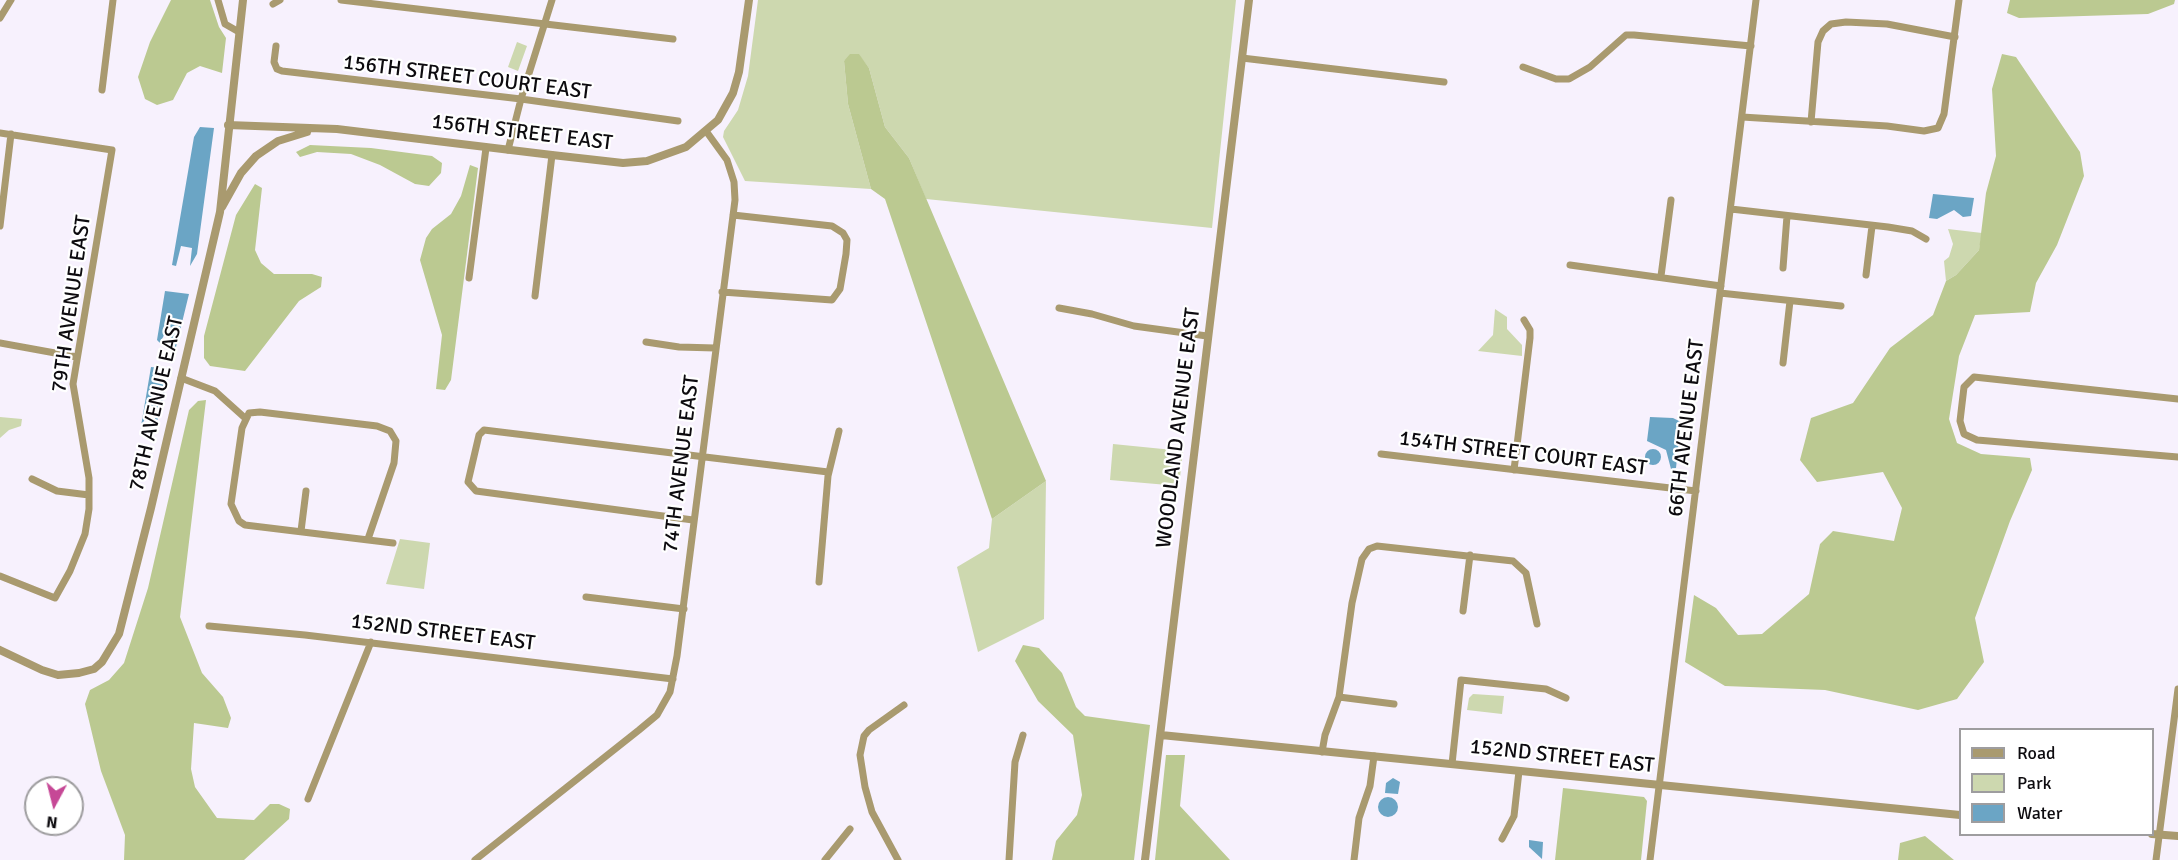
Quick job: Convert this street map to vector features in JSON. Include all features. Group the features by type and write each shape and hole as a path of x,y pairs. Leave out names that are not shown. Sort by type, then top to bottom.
{"street":[{"path":"0,18 11,0"},
{"path":"102,90 112,0"},
{"path":"218,0 225,24 239,32"},
{"name":"78TH AVENUE EAST","path":"0,650 58,675 94,669 114,647 128,605 220,212 243,0"},
{"path":"341,0 544,26 673,39"},
{"path":"508,150 521,99 552,0"},
{"path":"706,131 718,120 733,93 739,72 749,0"},
{"name":"WOODLAND AVENUE EAST","path":"1145,860 1249,0"},
{"name":"66TH AVENUE EAST","path":"1650,860 1756,0"},
{"path":"1742,117 1887,126 1924,131 1938,128 1944,114 1959,0"},
{"path":"1811,122 1818,42 1823,30 1831,24 1846,22 1887,24 1955,37"},
{"path":"1524,67 1556,79 1569,79 1590,67 1626,35 1634,34 1751,46"},
{"name":"156TH STREET COURT EAST","path":"276,46 274,63 277,69 282,71 521,99 678,121"},
{"path":"1242,58 1444,82"},
{"path":"228,125 326,129"},
{"name":"78TH AVENUE EAST","path":"220,212 241,173 265,148 298,134 326,129"},
{"name":"156TH STREET EAST","path":"326,129 623,163 647,161 686,147 706,131"},
{"name":"74TH AVENUE EAST","path":"475,860 657,714 670,692 684,609 693,520 735,192 732,172 724,152 706,131"},
{"path":"0,133 11,134 0,226"},
{"name":"79TH AVENUE EAST","path":"0,576 55,598 81,545 87,523 89,478 73,396 77,357 112,150 11,134"},
{"path":"469,278 486,148"},
{"path":"535,296 552,155"},
{"path":"1661,276 1671,200"},
{"path":"1731,209 1912,231 1926,239"},
{"path":"722,292 830,301 835,298 840,289 847,240 843,233 822,225 733,215"},
{"path":"1783,268 1787,216"},
{"path":"1866,275 1872,226"},
{"path":"1570,265 1661,276 1720,289 1841,306"},
{"path":"1783,363 1790,300"},
{"path":"1059,308 1092,314 1134,326 1207,336"},
{"path":"1514,470 1530,338 1530,330 1524,320"},
{"path":"646,342 678,347 715,348"},
{"path":"0,343 77,357"},
{"path":"2178,399 1974,377 1967,382 1962,398 1960,421 1964,434 1977,440 2178,457"},
{"path":"181,378 215,391 245,418"},
{"path":"368,539 393,470 396,454 394,436 390,431 377,426 260,412 249,413 245,418 231,504 237,517 245,525 393,543"},
{"path":"693,520 499,495 473,489 468,482 482,431 701,455 828,472"},
{"path":"819,582 828,472 838,431"},
{"name":"154TH STREET COURT EAST","path":"1381,454 1696,491"},
{"path":"32,479 57,491 89,495"},
{"path":"301,531 306,491"},
{"path":"1322,752 1324,735 1339,697 1352,603 1365,553 1377,546 1507,560 1520,567 1531,585 1537,624"},
{"path":"1464,611 1470,555"},
{"path":"586,597 684,609"},
{"name":"152ND STREET EAST","path":"209,626 371,642 673,679"},
{"path":"308,799 371,642"},
{"path":"1452,764 1461,680 1546,689 1566,698"},
{"path":"2156,860 2156,834 2178,689"},
{"path":"1339,697 1394,704"},
{"path":"898,860 872,812 864,788 861,755 864,736 869,730 904,705"},
{"path":"1009,860 1015,762 1023,735"},
{"name":"152ND STREET EAST","path":"1161,735 1959,815"},
{"path":"1354,860 1359,818 1370,786 1374,756"},
{"path":"1502,839 1514,816 1519,771"},
{"path":"825,860 850,829"},
{"path":"2156,834 2178,836"}],"green space":[{"path":"171,0 210,0 219,27 226,38 222,73 200,66 187,73 173,100 157,105 145,99 138,77 150,42"},
{"path":"758,0 1236,0 1212,228 926,199 909,158 885,127 869,68 858,54 844,61 848,104 871,189 745,181 723,137 724,131 738,110 748,76"},
{"path":"2010,0 2175,0 2174,4 2148,14 2019,18 2007,13"},
{"path":"517,42 527,46 518,71 508,67"},
{"path":"850,54 859,54 869,68 885,127 909,158 1046,481 992,519 885,199 871,189 848,104 844,61"},
{"path":"2002,54 2016,57 2080,152 2084,176 2057,245 2036,283 2030,312 1975,315 1959,356 1949,419 1957,443 1981,454 2030,458 2032,470 2010,521 1975,618 1984,662 1957,699 1918,710 1825,690 1725,686 1685,662 1694,595 1716,608 1738,635 1762,634 1809,594 1820,544 1833,531 1894,541 1902,508 1883,472 1817,482 1800,460 1811,418 1853,403 1890,348 1933,315 1946,281 1956,275 1979,250 1986,193 1996,156 1992,89"},
{"path":"310,145 371,148 432,156 442,163 441,173 429,186 415,184 380,165 351,154 317,152 300,157 296,152"},
{"path":"470,165 478,168 451,380 445,390 436,389 442,335 420,260 426,238 432,229 451,214 461,196"},
{"path":"255,184 262,188 255,250 261,263 274,274 312,274 322,277 321,287 299,301 245,371 210,366 204,358 204,336 236,215"},
{"path":"1948,229 1982,233 1979,250 1956,275 1946,281 1944,261 1949,257 1953,244"},
{"path":"1495,309 1507,317 1507,329 1522,345 1522,356 1478,351 1493,335"},
{"path":"206,400 180,617 202,673 223,697 231,718 228,728 194,723 191,769 195,787 217,818 254,820 270,804 279,804 290,809 289,819 244,860 124,860 125,835 101,771 85,704 90,690 109,680 124,663 148,588 189,410 198,401"},
{"path":"0,417 22,419 21,426 9,430 0,438"},
{"path":"1113,444 1183,451 1179,486 1110,480"},
{"path":"1046,481 1044,619 978,652 957,567 989,548 992,519"},
{"path":"400,539 430,543 424,589 386,584"},
{"path":"1023,645 1039,648 1062,673 1076,707 1085,716 1150,725 1134,860 1052,860 1056,841 1077,815 1082,795 1073,735 1038,701 1015,661"},
{"path":"1473,694 1504,696 1502,714 1467,710 1469,698"},
{"path":"1166,755 1185,755 1180,806 1230,860 1155,860"},
{"path":"1563,788 1644,797 1647,801 1641,860 1555,860"},
{"path":"1925,836 1954,860 1898,860 1900,843"}],"water":[{"path":"200,127 214,128 197,254 190,266 192,248 181,246 176,266 172,265 194,137"},
{"path":"1933,194 1974,198 1971,216 1963,217 1954,210 1937,219 1929,218"},
{"path":"165,291 189,294 176,347 173,350 170,333 165,333 160,343 157,340"},
{"path":"151,367 170,369 156,426 154,411 150,410 141,426"},
{"path":"1650,417 1673,418 1681,422 1676,468 1671,469 1666,450 1647,441"},
{"path":"1650,449 1656,449 1661,457 1659,463 1650,465 1645,460 1645,454"},
{"path":"1393,778 1400,782 1398,794 1385,793 1386,783"},
{"path":"1388,797 1395,800 1398,807 1395,814 1388,817 1381,814 1378,807 1381,800"},
{"path":"1529,840 1543,842 1542,859 1529,847"}]}
